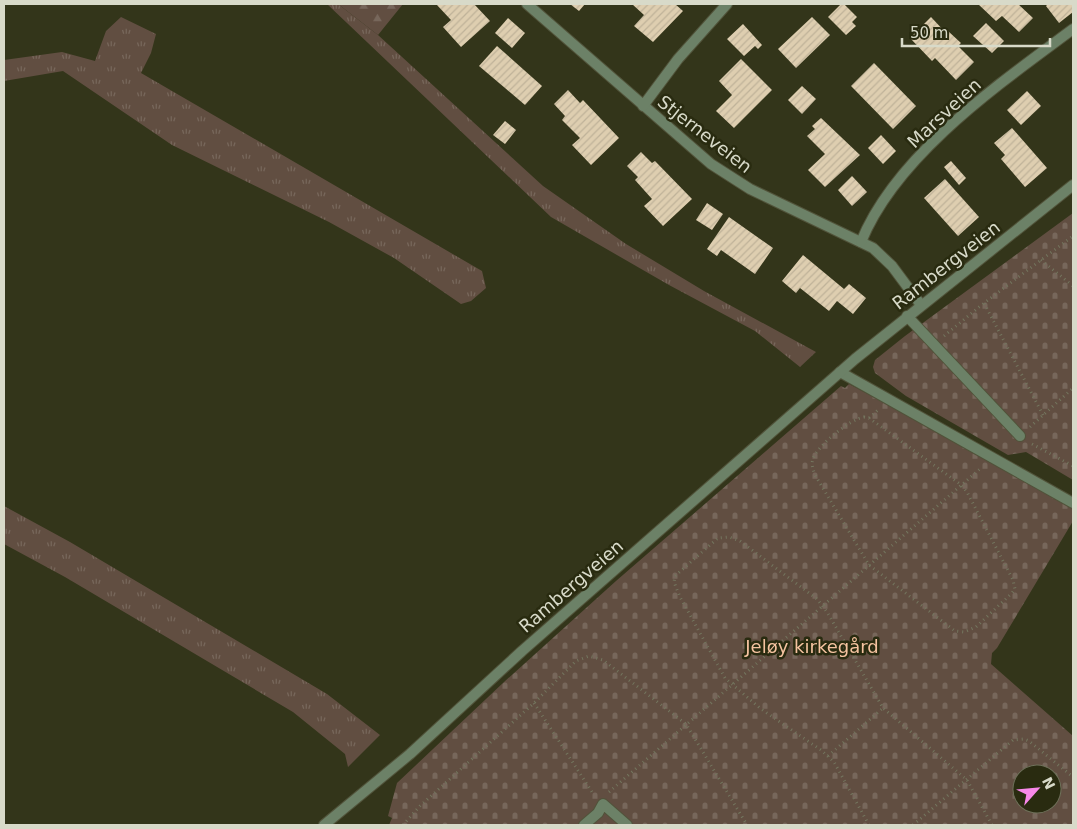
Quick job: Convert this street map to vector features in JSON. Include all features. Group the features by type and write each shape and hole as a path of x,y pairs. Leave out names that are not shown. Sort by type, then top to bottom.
{"street":[{"name":"Stjerneveien","path":"527,4 682,140 733,179 872,248 892,266 921,304"},
{"path":"642,106 678,59 727,4"},
{"name":"Marsveien","path":"861,242 877,208 900,176 982,98 1073,29"},
{"name":"Rambergveien","path":"331,823 410,754 522,650 840,372 921,304 1073,185"},
{"path":"907,316 1020,436"},
{"path":"840,372 1073,503"},
{"path":"584,825 598,813 603,804 627,825"}],"path":[{"path":"934,345 984,302 1073,236"},
{"path":"1041,260 1073,286"},
{"path":"984,302 1043,415"},
{"path":"1073,388 1020,436 1073,466"},
{"path":"860,417 869,418 960,484 967,492 1015,585 1012,593 976,627 964,632 955,631 869,564 812,468 812,462 816,451 848,424 860,417"},
{"path":"603,804 606,794 960,484 994,458"},
{"path":"870,825 834,762 731,684 710,652 674,582 678,572 718,538 724,536 735,539 822,605 883,708 967,780 992,825"},
{"path":"403,825 420,806 534,703 576,661 589,656 603,660 686,724 747,825"},
{"path":"534,703 583,781 603,804"},
{"path":"828,756 883,708"},
{"path":"913,825 1005,746 1018,739 1029,741 1073,777"}],"green space":[{"path":"327,4 338,4 378,35 543,186 626,244 704,291 816,352 800,367 755,331 669,285 551,217"},
{"path":"338,4 403,4 378,35"},
{"path":"121,17 156,34 151,53 141,73 482,271 486,288 471,301 461,304 394,258 329,222 172,145 63,71 4,81 4,60 62,52 95,61 106,31"},
{"path":"1073,213 1073,480 1026,452 1008,455 906,396 875,373 873,367 875,360 905,336"},
{"name":"Jeløy kirkegård","path":"849,384 981,454 1073,507 1073,521 997,648 992,653 991,664 1073,736 1073,825 389,825 392,818 388,816 397,783 504,682 616,581 841,386 845,388"},
{"path":"4,506 70,542 327,694 380,735 348,767 345,754 293,712 65,577 4,544"}],"building":[{"path":"436,4 474,4 490,21 461,47 443,27 451,20"},
{"path":"570,4 585,4 579,11"},
{"path":"632,4 675,4 683,11 653,42 634,26 644,15"},
{"path":"841,4 844,4 857,17 852,22 856,26 846,35 828,17"},
{"path":"978,4 1018,4 1033,18 1019,32 1002,16 996,21"},
{"path":"1048,4 1073,4 1073,12 1059,23 1046,6"},
{"path":"812,17 830,35 796,68 778,49"},
{"path":"931,17 946,33 948,31 961,43 958,46 974,62 956,80 935,58 932,61 910,38"},
{"path":"508,18 525,33 512,48 495,33"},
{"path":"986,23 1004,41 992,53 973,36"},
{"path":"743,24 762,45 758,49 755,46 744,56 727,39"},
{"path":"497,46 542,86 525,105 479,66"},
{"path":"741,59 772,90 734,128 716,111 732,95 719,81"},
{"path":"874,63 916,106 893,129 851,86"},
{"path":"802,86 816,99 802,114 788,100"},
{"path":"568,90 580,103 583,100 619,138 591,165 572,145 580,138 562,120 565,116 554,104"},
{"path":"1027,91 1041,106 1021,125 1007,110"},
{"path":"821,118 860,155 825,187 808,170 825,154 807,136 815,129 812,126"},
{"path":"505,121 516,130 505,144 493,135"},
{"path":"1012,128 1047,168 1025,187 1001,159 1005,155 994,143"},
{"path":"881,135 896,151 883,164 868,148"},
{"path":"641,152 652,163 655,161 692,199 663,226 644,206 652,199 635,180 638,177 627,166"},
{"path":"951,161 966,178 959,185 944,167"},
{"path":"852,176 867,192 852,206 838,190"},
{"path":"945,179 979,217 958,236 924,198"},
{"path":"707,203 723,214 712,230 696,220"},
{"path":"729,217 773,248 755,274 721,250 717,256 707,249"},
{"path":"803,255 844,289 849,284 866,298 853,314 837,301 829,311 800,288 796,293 782,281"}]}
